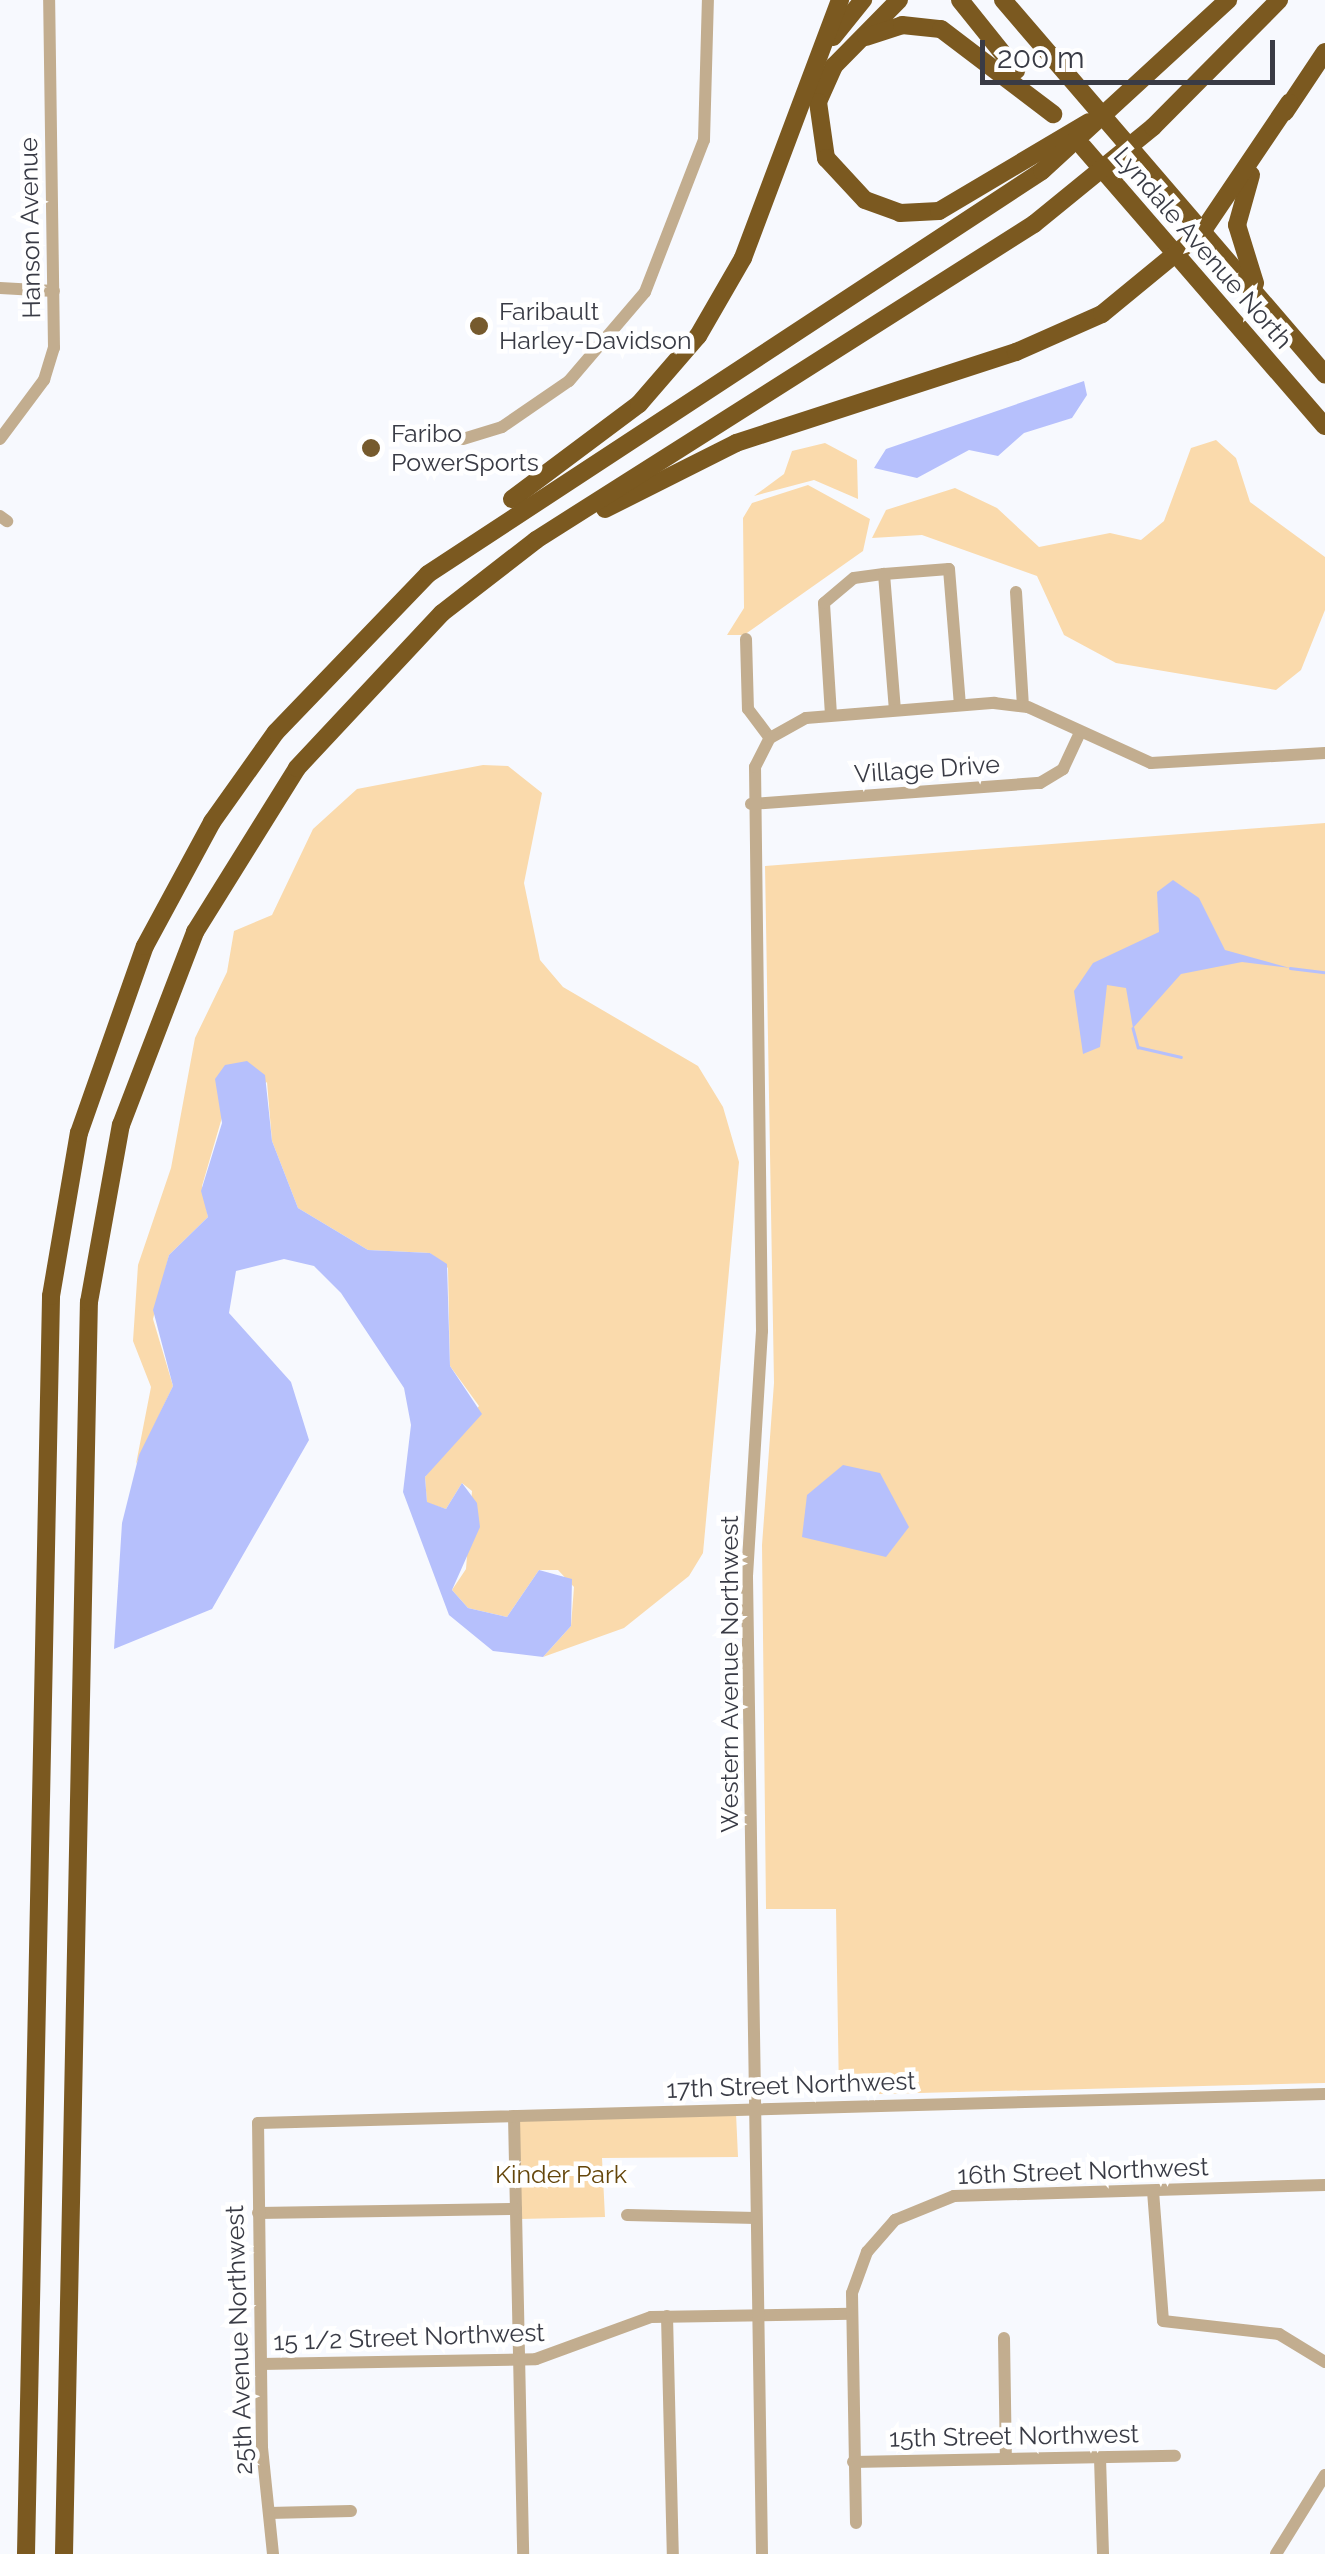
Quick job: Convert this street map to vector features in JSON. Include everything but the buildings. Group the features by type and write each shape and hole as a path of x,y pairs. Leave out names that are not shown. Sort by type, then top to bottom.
{"highway":[{"path":"26,2554 46,1379 62,1213 103,1052 166,903 276,732 380,616 670,371 742,258 840,0"},
{"path":"816,68 863,0"},
{"path":"899,0 850,49 824,84 818,121 826,158 865,200 900,212 939,210 1037,165"},
{"path":"850,49 884,29 941,29 1053,114 960,0"},
{"name":"Lyndale Avenue North","path":"1003,0 1325,375"},
{"path":"380,616 506,515 1037,165 1144,85 1228,0"},
{"path":"64,2554 87,1334 111,1169 162,1005 242,848 368,685 504,564 1059,205 1172,108 1279,0"},
{"path":"504,564 736,443 1056,337 1177,258 1202,232 1325,52"},
{"path":"1279,321 1244,264 1237,225 1246,184 1289,104"},
{"name":"Lyndale Avenue North","path":"1083,147 1325,426"}],"street":[{"name":"Hanson Avenue","path":"0,439 48,370 54,291 49,0"},
{"path":"463,440 502,427 570,381 645,292 704,140 708,0"},
{"path":"0,288 54,291"},
{"path":"831,715 824,603 854,578 884,574 949,569 960,705"},
{"path":"884,574 895,710"},
{"path":"1016,592 1024,706"},
{"path":"746,639 748,709 770,738 831,715 960,705 1024,706 1080,734 1160,764 1325,753"},
{"name":"Village Drive","path":"752,804 1040,783 1062,769 1080,734"},
{"name":"Western Avenue Northwest","path":"762,2554 747,1576 762,1331 752,804 770,738"},
{"name":"17th Street Northwest","path":"258,2124 1325,2094"},
{"path":"514,2116 522,2554"},
{"name":"25th Avenue Northwest","path":"258,2124 262,2364 273,2554"},
{"name":"16th Street Northwest","path":"856,2523 850,2314 866,2252 914,2208 954,2196 1325,2185"},
{"path":"1153,2192 1163,2321 1279,2334 1325,2362"},
{"path":"258,2213 516,2210"},
{"path":"628,2215 756,2218"},
{"name":"15 1/2 Street Northwest","path":"262,2364 518,2360 667,2316 850,2314"},
{"path":"667,2316 673,2554"},
{"path":"1004,2338 1006,2460"},
{"name":"15th Street Northwest","path":"853,2462 1175,2456"},
{"path":"1100,2458 1103,2554"},
{"path":"1276,2554 1325,2475"},
{"path":"268,2512 351,2512"}],"green space":[{"path":"1216,440 1236,458 1250,502 1325,557 1325,610 1301,670 1276,690 1116,663 1064,635 1037,576 922,535 872,538 886,510 955,488 997,508 1039,547 1110,533 1141,540 1164,521 1191,448"},
{"path":"825,443 857,460 858,499 814,480 754,496 784,474 792,451"},
{"path":"808,485 870,519 863,551 744,635 727,635 744,608 743,518 752,503"},
{"path":"483,765 508,766 542,793 524,883 540,960 563,987 698,1066 723,1107 739,1162 703,1553 689,1576 624,1628 543,1657 571,1626 574,1587 558,1570 539,1570 507,1617 468,1608 452,1590 466,1569 472,1491 462,1483 446,1509 427,1503 425,1477 479,1406 450,1366 448,1268 430,1253 368,1250 298,1208 272,1141 267,1082 223,1114 202,1186 208,1217 169,1255 153,1319 173,1386 136,1464 151,1387 133,1341 138,1265 171,1168 195,1038 227,972 234,931 272,915 313,829 357,789"},
{"path":"1325,823 1325,2083 839,2095 836,1909 766,1909 762,1545 774,1383 765,866"},
{"name":"Kinder Park","path":"736,2113 738,2157 602,2158 605,2217 520,2219 518,2120"}],"water":[{"path":"1084,381 1087,395 1072,418 1024,433 998,456 969,450 917,478 874,468 886,449"},
{"path":"1173,880 1199,898 1225,950 1290,968 1242,962 1181,974 1133,1028 1126,988 1107,985 1100,1047 1083,1054 1074,991 1093,963 1159,932 1157,892"},
{"path":"247,1061 265,1075 272,1141 298,1208 368,1250 430,1253 447,1264 450,1366 482,1414 425,1477 427,1502 446,1509 462,1483 477,1503 480,1527 452,1590 468,1608 507,1617 539,1570 572,1579 571,1626 543,1657 493,1651 449,1615 403,1492 411,1425 404,1388 341,1293 314,1266 284,1259 236,1271 229,1313 291,1382 309,1440 212,1609 114,1649 122,1523 139,1455 173,1386 153,1310 169,1255 208,1217 201,1191 222,1123 215,1079 225,1065"},
{"path":"843,1465 880,1473 909,1527 886,1557 802,1537 807,1495"}],"waterway":[{"path":"1290,968 1325,972"},
{"path":"1133,1028 1138,1047 1181,1057"}],"place":[{"name":"Faribault Harley-Davidson","path":"479,326"},
{"name":"Faribo PowerSports","path":"371,448"}]}
